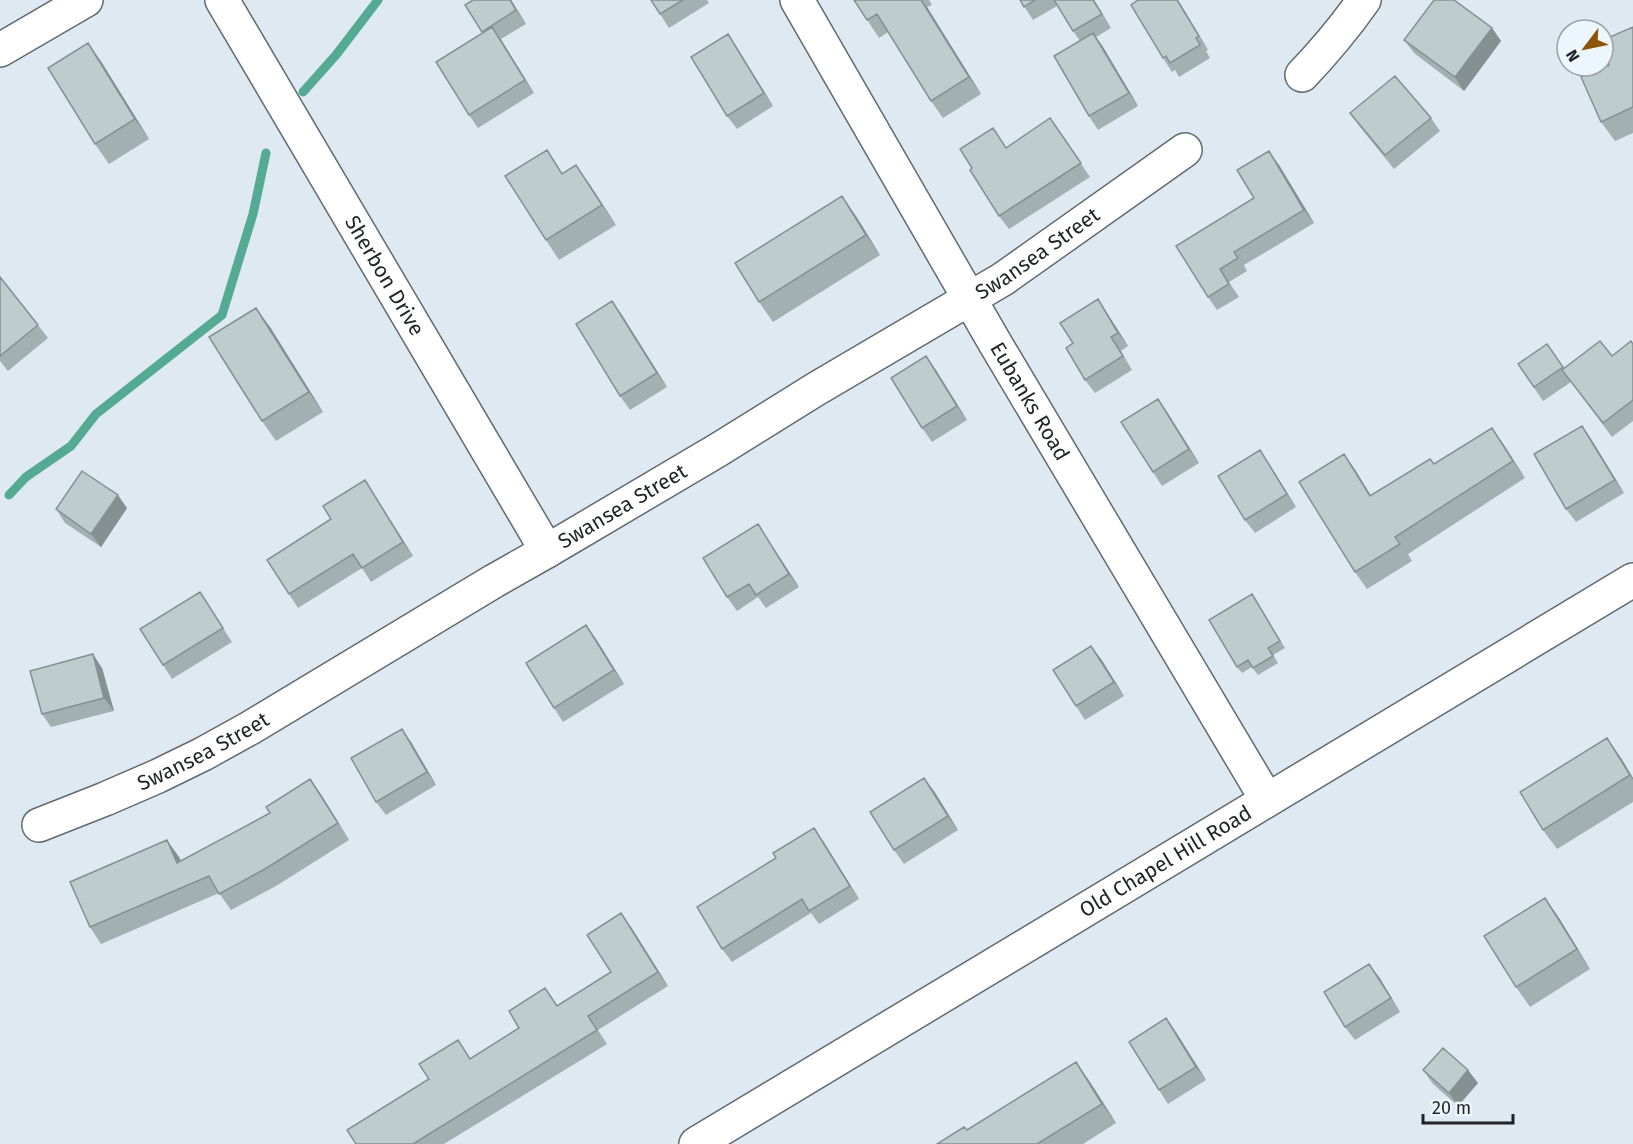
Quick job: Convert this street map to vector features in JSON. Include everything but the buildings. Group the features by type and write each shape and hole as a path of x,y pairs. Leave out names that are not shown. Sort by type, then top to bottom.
{"street":[{"path":"0,50 86,0"},
{"name":"Sherbon Drive","path":"222,0 547,551"},
{"name":"Eubanks Road","path":"798,0 995,343 1267,800"},
{"path":"1302,75 1335,38 1364,0"},
{"name":"Swansea Street","path":"39,825 105,799 203,754 250,728 1003,279 1185,150"},
{"name":"Old Chapel Hill Road","path":"696,1144 1633,579"}],"waterway":[{"path":"303,92 336,55 378,0"},
{"path":"9,495 26,477 71,446 96,414 222,315 253,214 266,153"}]}
